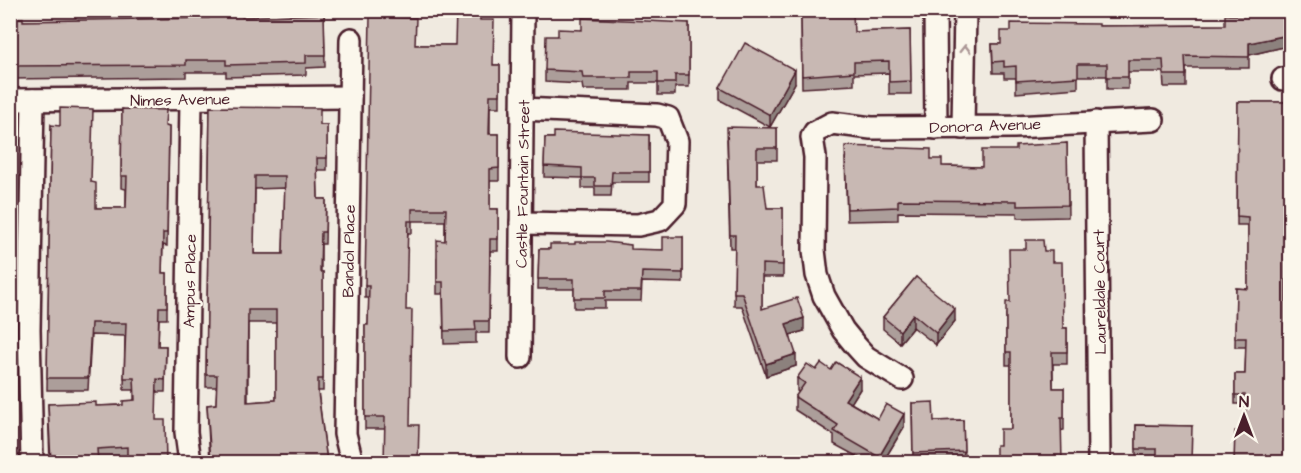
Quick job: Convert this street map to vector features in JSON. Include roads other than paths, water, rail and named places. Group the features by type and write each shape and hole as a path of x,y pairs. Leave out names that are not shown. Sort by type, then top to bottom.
{"street":[{"name":"Castle Fountain Street","path":"520,357 523,10"},
{"path":"935,10 936,128"},
{"path":"963,128 965,10"},
{"name":"Bandol Place","path":"351,39 345,434 352,462"},
{"name":"Nimes Avenue","path":"10,100 350,97"},
{"name":"Ampus Place","path":"190,462 186,432 191,99"},
{"path":"32,462 20,330 33,100"},
{"path":"521,223 638,225 660,220 675,204 677,141 668,118 657,114 522,109"},
{"name":"Donora Avenue","path":"902,379 866,357 843,330 824,296 817,275 814,250 815,157 812,137 819,128 832,123 871,128 963,128 1153,120"},
{"name":"Laureldale Court","path":"1096,122 1099,462"}]}
